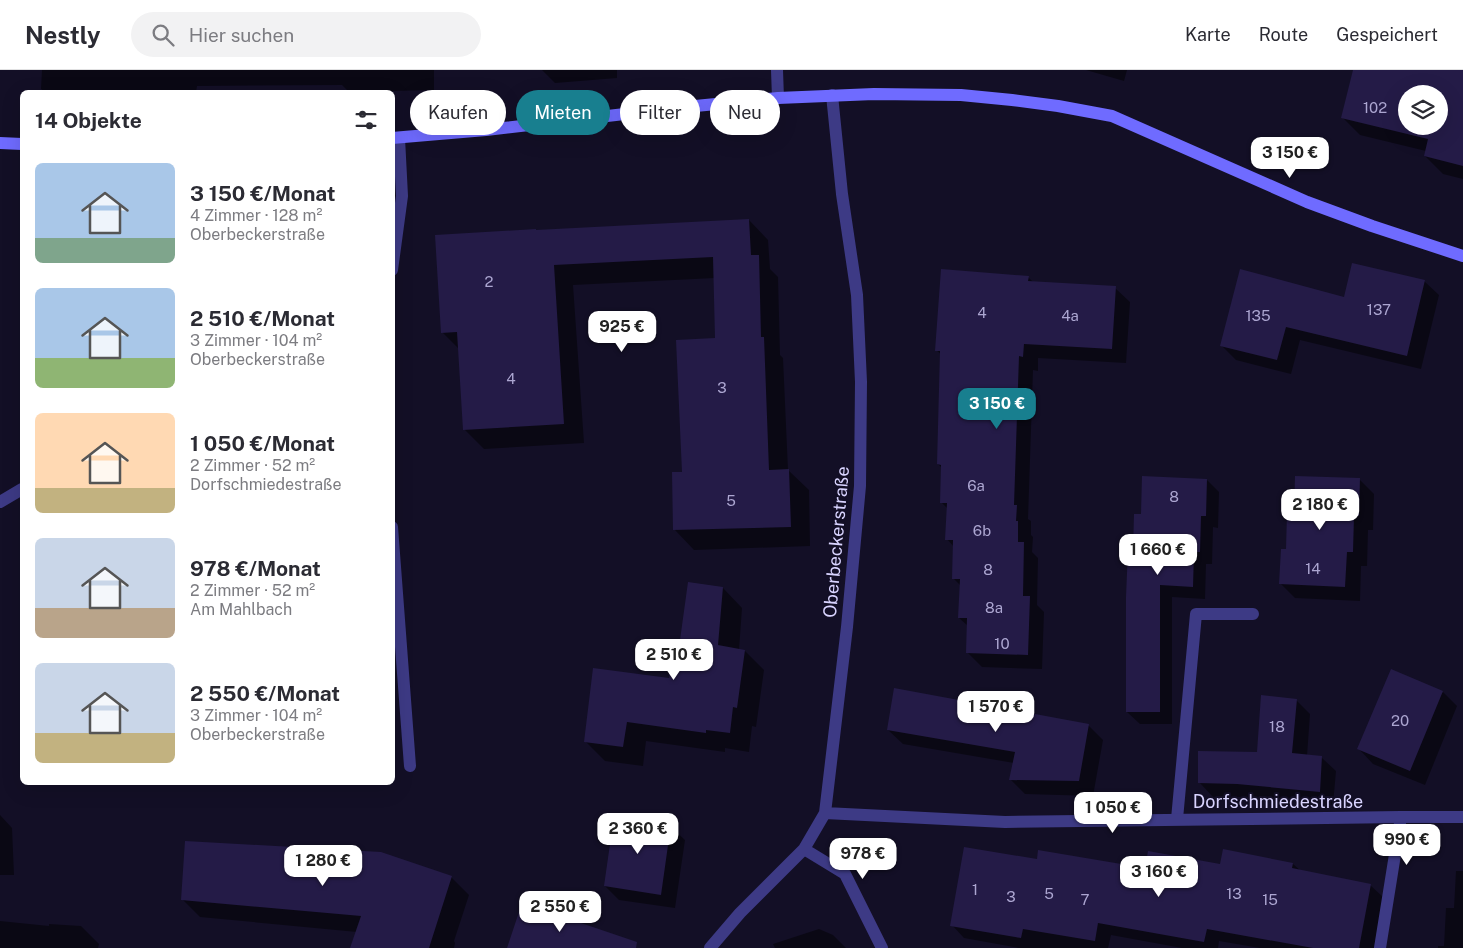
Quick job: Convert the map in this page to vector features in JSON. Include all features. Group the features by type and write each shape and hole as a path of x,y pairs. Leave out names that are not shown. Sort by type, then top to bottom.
{"main road":[{"path":"780,98 874,94 961,95 1058,106 1112,116 1307,202 1463,256"},
{"path":"396,138 496,129 710,104"},
{"path":"0,143 20,144"}],"street":[{"path":"777,70 778,90"},
{"name":"Oberbeckerstraße","path":"710,948 740,912 804,849 825,813 860,486 861,448 861,372 857,295 842,194 832,95"},
{"path":"395,248 402,196 396,138"},
{"path":"0,502 20,490"},
{"path":"395,567 410,766"},
{"path":"1177,819 1196,614 1253,614"},
{"name":"Dorfschmiedestraße","path":"825,813 1005,822 1463,817"},
{"path":"1380,948 1401,817"},
{"path":"804,849 845,874 882,948"}],"building":[{"path":"1353,70 1463,70 1463,166 1424,156 1428,139 1411,135 1448,135 1448,85 1398,85 1398,132 1341,118"},
{"path":"749,219 751,255 759,255 761,337 764,337 769,470 789,469 791,527 673,530 672,472 682,472 676,340 715,338 713,257 554,265 564,424 463,430 457,332 441,333 435,235"},
{"path":"1352,263 1425,280 1407,356 1286,327 1277,360 1220,346 1240,269 1344,297"},
{"path":"941,269 1029,276 1028,281 1116,286 1112,349 1024,344 1023,357 1019,356 1014,505 1017,505 1018,542 1024,542 1023,596 1030,596 1028,655 966,653 967,618 958,618 960,579 952,579 953,540 945,540 947,503 940,503 941,465 937,464 940,351 935,351"},
{"path":"1142,476 1207,479 1206,516 1201,516 1200,552 1194,552 1193,587 1160,585 1160,712 1126,712 1128,549 1133,550 1134,514 1141,514"},
{"path":"1295,476 1360,478 1359,516 1354,516 1353,552 1347,552 1345,587 1279,584 1281,549 1286,549 1287,513 1294,514"},
{"path":"688,582 723,587 718,645 745,650 737,708 733,707 730,733 706,730 706,733 627,722 623,747 584,742 593,668 669,678 674,639 680,640"},
{"path":"1391,669 1443,691 1410,771 1357,749"},
{"path":"894,688 1089,724 1079,781 1009,780 1015,752 887,730"},
{"path":"1261,695 1297,699 1292,753 1322,756 1320,792 1237,784 1198,783 1198,751 1257,752"},
{"path":"614,816 671,824 661,895 604,886"},
{"path":"185,841 381,852 452,876 429,948 350,948 361,916 181,900"},
{"path":"964,847 1037,859 1038,850 1145,868 1148,851 1220,864 1223,849 1293,863 1292,868 1371,884 1359,948 1313,948 1207,929 1204,942 1098,923 1095,941 1023,929 1021,938 950,926"},
{"path":"522,903 637,942 636,948 507,948"}]}
